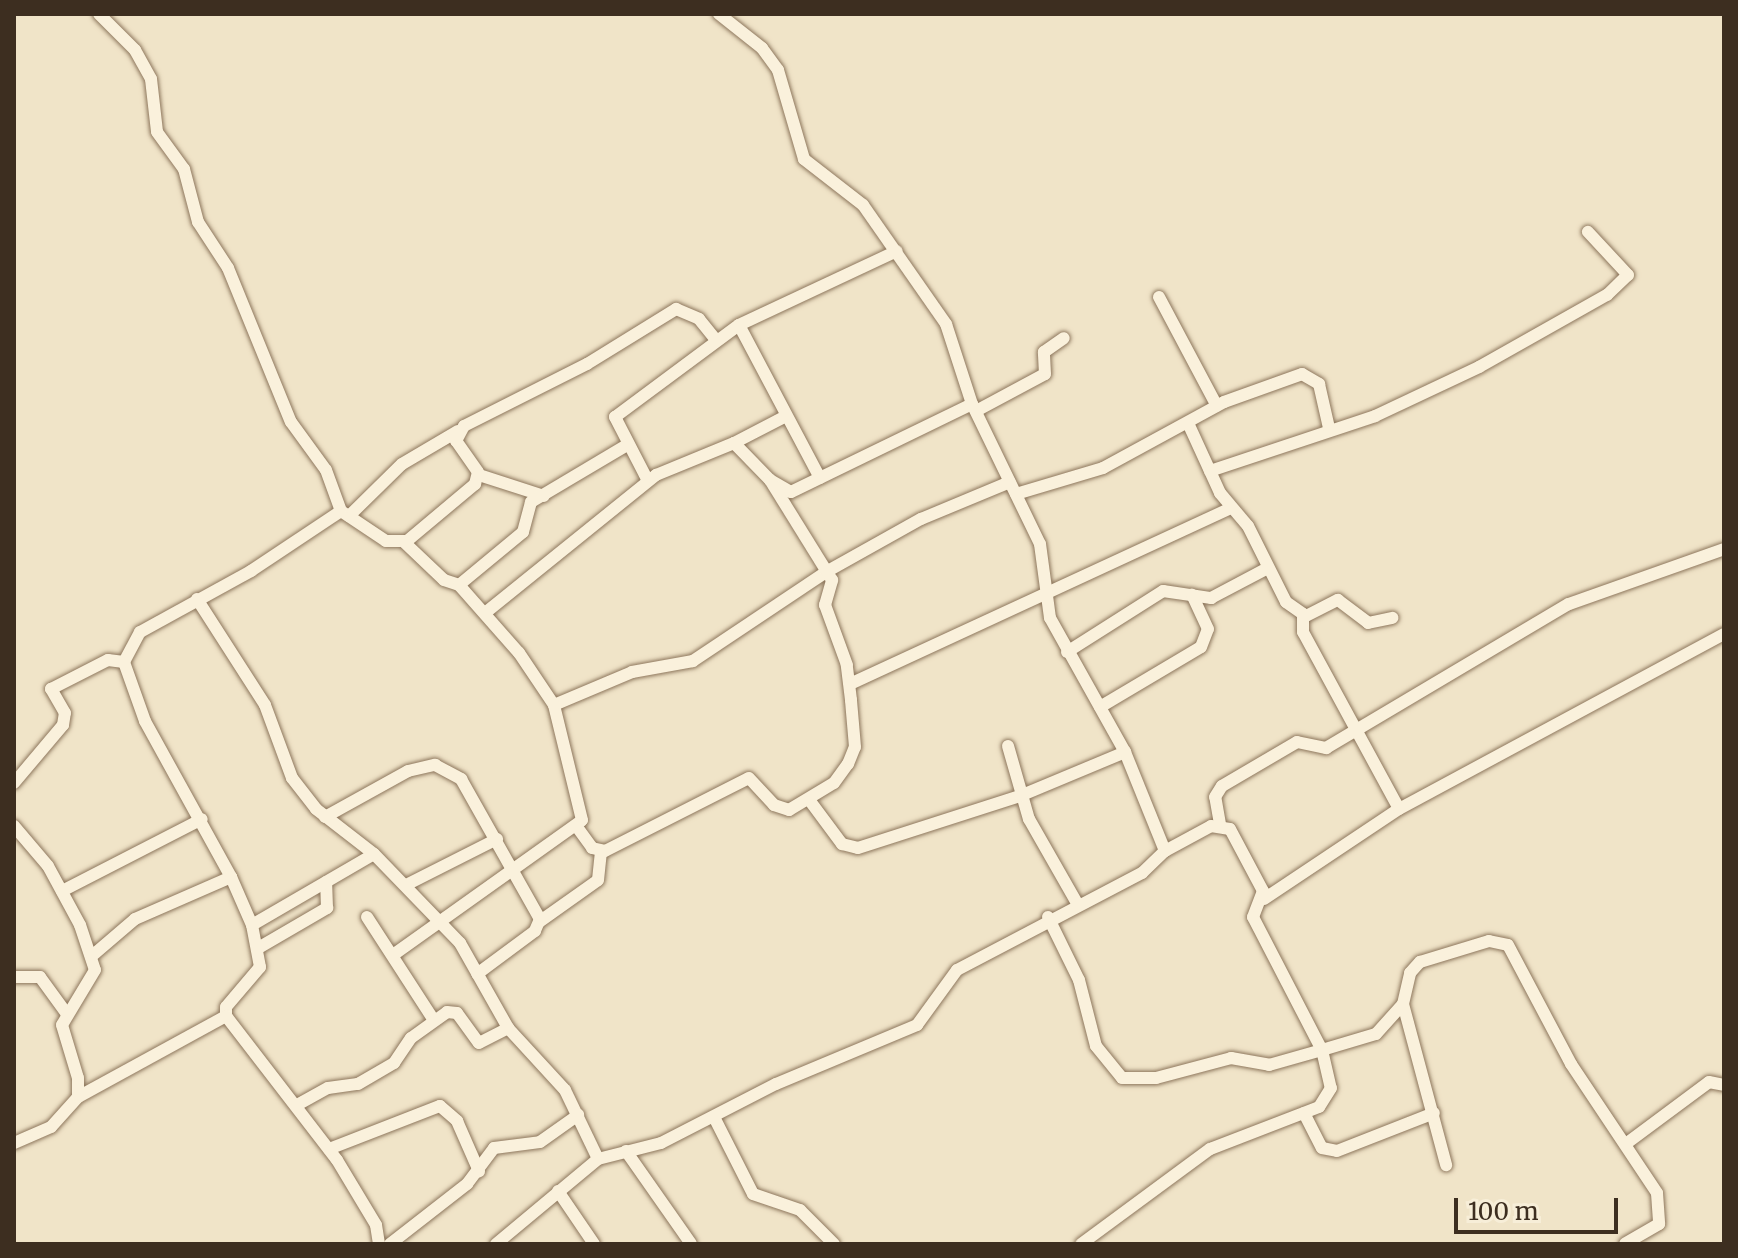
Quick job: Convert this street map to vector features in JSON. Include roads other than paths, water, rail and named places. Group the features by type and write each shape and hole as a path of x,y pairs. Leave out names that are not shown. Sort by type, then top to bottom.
{"street":[{"path":"99,14 146,68 157,132 184,169 198,222 222,256 267,373 291,422 326,470 345,514 386,541 404,542 444,580 459,585 485,613 554,705 582,813 577,827 393,955"},
{"path":"719,14 762,48 778,70 804,159 863,205 952,335 974,407 1040,544 1050,618 1125,752 1165,851"},
{"path":"1210,471 1329,428 1375,416 1479,367 1607,295 1628,275 1588,232"},
{"path":"647,479 615,423 618,413 739,325 897,251"},
{"path":"1159,297 1217,406"},
{"path":"379,1244 376,1225 329,1149 226,1016 226,1007 260,967 260,947 231,877 202,819 145,721 124,662 140,632 251,571 345,514 402,464 676,309 699,319 716,340"},
{"path":"739,325 820,478"},
{"path":"770,480 791,492 1045,374 1044,352 1064,338"},
{"path":"554,705 632,672 693,661 826,572 921,519 1013,488 1103,468 1217,406 1309,375 1319,384 1329,428"},
{"path":"485,613 647,479 734,443 786,416"},
{"path":"1188,423 1229,509 1248,526 1279,595 1303,614"},
{"path":"458,431 456,441 479,475 544,496"},
{"path":"601,852 745,778 780,809 810,801 834,783 855,747 850,684 825,605 833,587 770,480 734,443"},
{"path":"459,585 523,532 527,506 627,445"},
{"path":"404,542 473,487 479,475"},
{"path":"850,684 1229,509"},
{"path":"1264,899 1251,861 1220,824 1215,797 1222,786 1297,742 1326,748 1569,604 1724,549"},
{"path":"1067,652 1163,591 1211,598 1268,568"},
{"path":"1100,707 1201,647 1208,629 1192,595"},
{"path":"197,599 265,705 292,778 325,817 374,854 440,920 477,974 508,1028 565,1090 598,1159"},
{"path":"1303,614 1338,600 1368,623 1392,618"},
{"path":"1303,614 1303,632 1353,733 1399,809"},
{"path":"1081,1244 1210,1149 1304,1113 1329,1096 1322,1050 1253,917 1264,899 1399,809 1724,634"},
{"path":"14,783 63,725 65,713 51,699 51,689 108,660 124,662"},
{"path":"1008,746 1020,796 1077,903"},
{"path":"810,801 842,844 858,848 1020,796 1125,752"},
{"path":"325,817 386,780 435,765 461,779 539,908 539,922"},
{"path":"62,891 202,819"},
{"path":"496,1244 598,1159 661,1143 815,1066 917,1025 957,970 1048,917 1142,873 1165,851 1220,824"},
{"path":"14,826 62,891 93,955 88,987 67,1014 63,1037 78,1078 78,1097"},
{"path":"477,974 539,922 598,880 601,852 577,827"},
{"path":"406,885 497,839"},
{"path":"252,925 374,854"},
{"path":"93,955 135,919 231,877"},
{"path":"260,947 327,908 326,882"},
{"path":"367,917 433,1019"},
{"path":"1048,917 1079,980 1096,1046 1125,1080 1231,1058 1283,1063 1376,1034 1403,1004"},
{"path":"1446,1165 1403,1004 1410,973 1420,962 1489,941 1508,945 1571,1064 1627,1143 1662,1214 1659,1224 1625,1244"},
{"path":"14,977 40,977 67,1014"},
{"path":"297,1105 328,1088 358,1084 394,1063 433,1019 457,1013 484,1044 508,1028"},
{"path":"14,1143 51,1127 78,1097 226,1016"},
{"path":"1627,1143 1709,1082 1724,1085"},
{"path":"329,1149 440,1106 457,1121 479,1171"},
{"path":"1304,1113 1322,1148 1337,1151 1434,1113"},
{"path":"390,1244 479,1171 499,1145 540,1142 578,1115"},
{"path":"714,1117 753,1194 800,1210 834,1244"},
{"path":"626,1151 691,1244"},
{"path":"558,1191 594,1244"}]}
